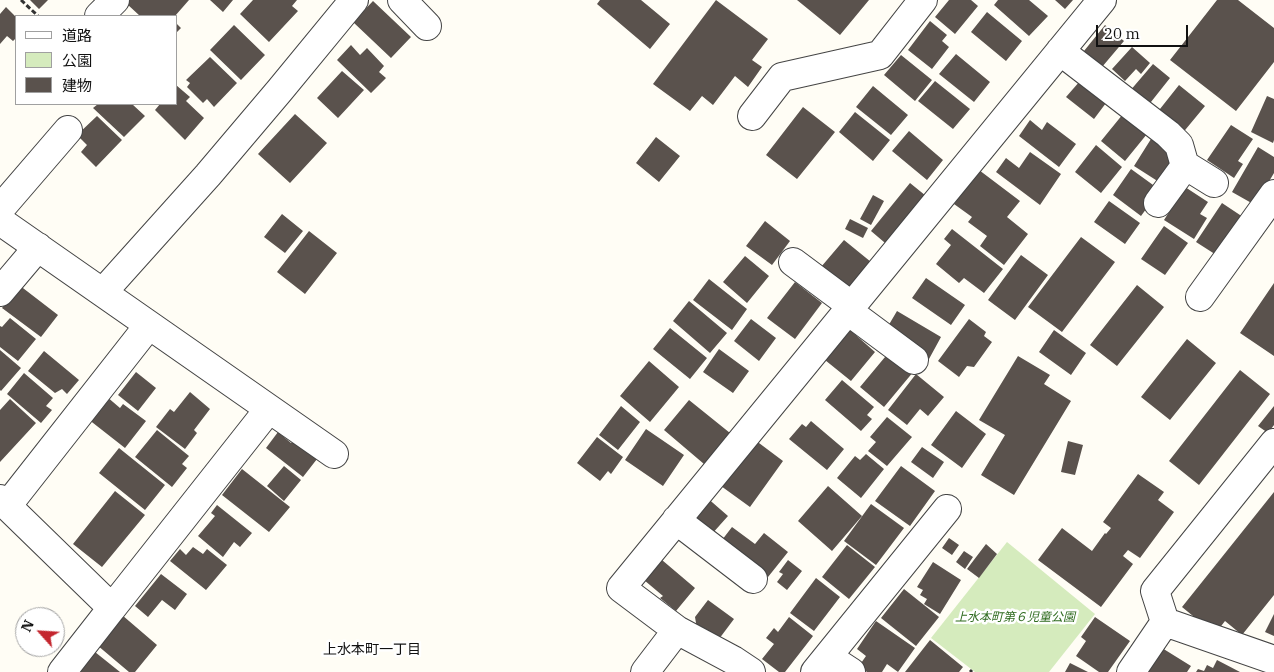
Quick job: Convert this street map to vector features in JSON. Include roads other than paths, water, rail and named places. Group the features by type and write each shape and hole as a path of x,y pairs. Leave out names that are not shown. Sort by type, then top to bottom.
{"street":[{"path":"100,15 115,0"},
{"path":"103,292 208,175 354,0"},
{"path":"402,0 427,26"},
{"path":"752,116 782,77 880,55 923,0"},
{"path":"751,672 733,660 677,630 621,588 1102,0"},
{"path":"1060,51 1168,134 1179,145 1185,165 1214,182"},
{"path":"0,210 68,130"},
{"path":"1158,203 1185,165"},
{"path":"1200,297 1274,194"},
{"path":"0,221 334,454"},
{"path":"0,292 38,247"},
{"path":"793,262 914,360"},
{"path":"112,608 4,502 149,325"},
{"path":"62,672 269,409"},
{"path":"1165,622 1155,591 1274,443"},
{"path":"851,672 821,664 947,509"},
{"path":"676,520 752,579"},
{"path":"1165,622 1274,660"},
{"path":"1131,672 1165,622"},
{"path":"645,672 677,630"}],"district":[{"name":"上水本町一丁目","path":"372,650"}],"park label":[{"name":"上水本町第６児童公園","path":"1015,618"}]}
